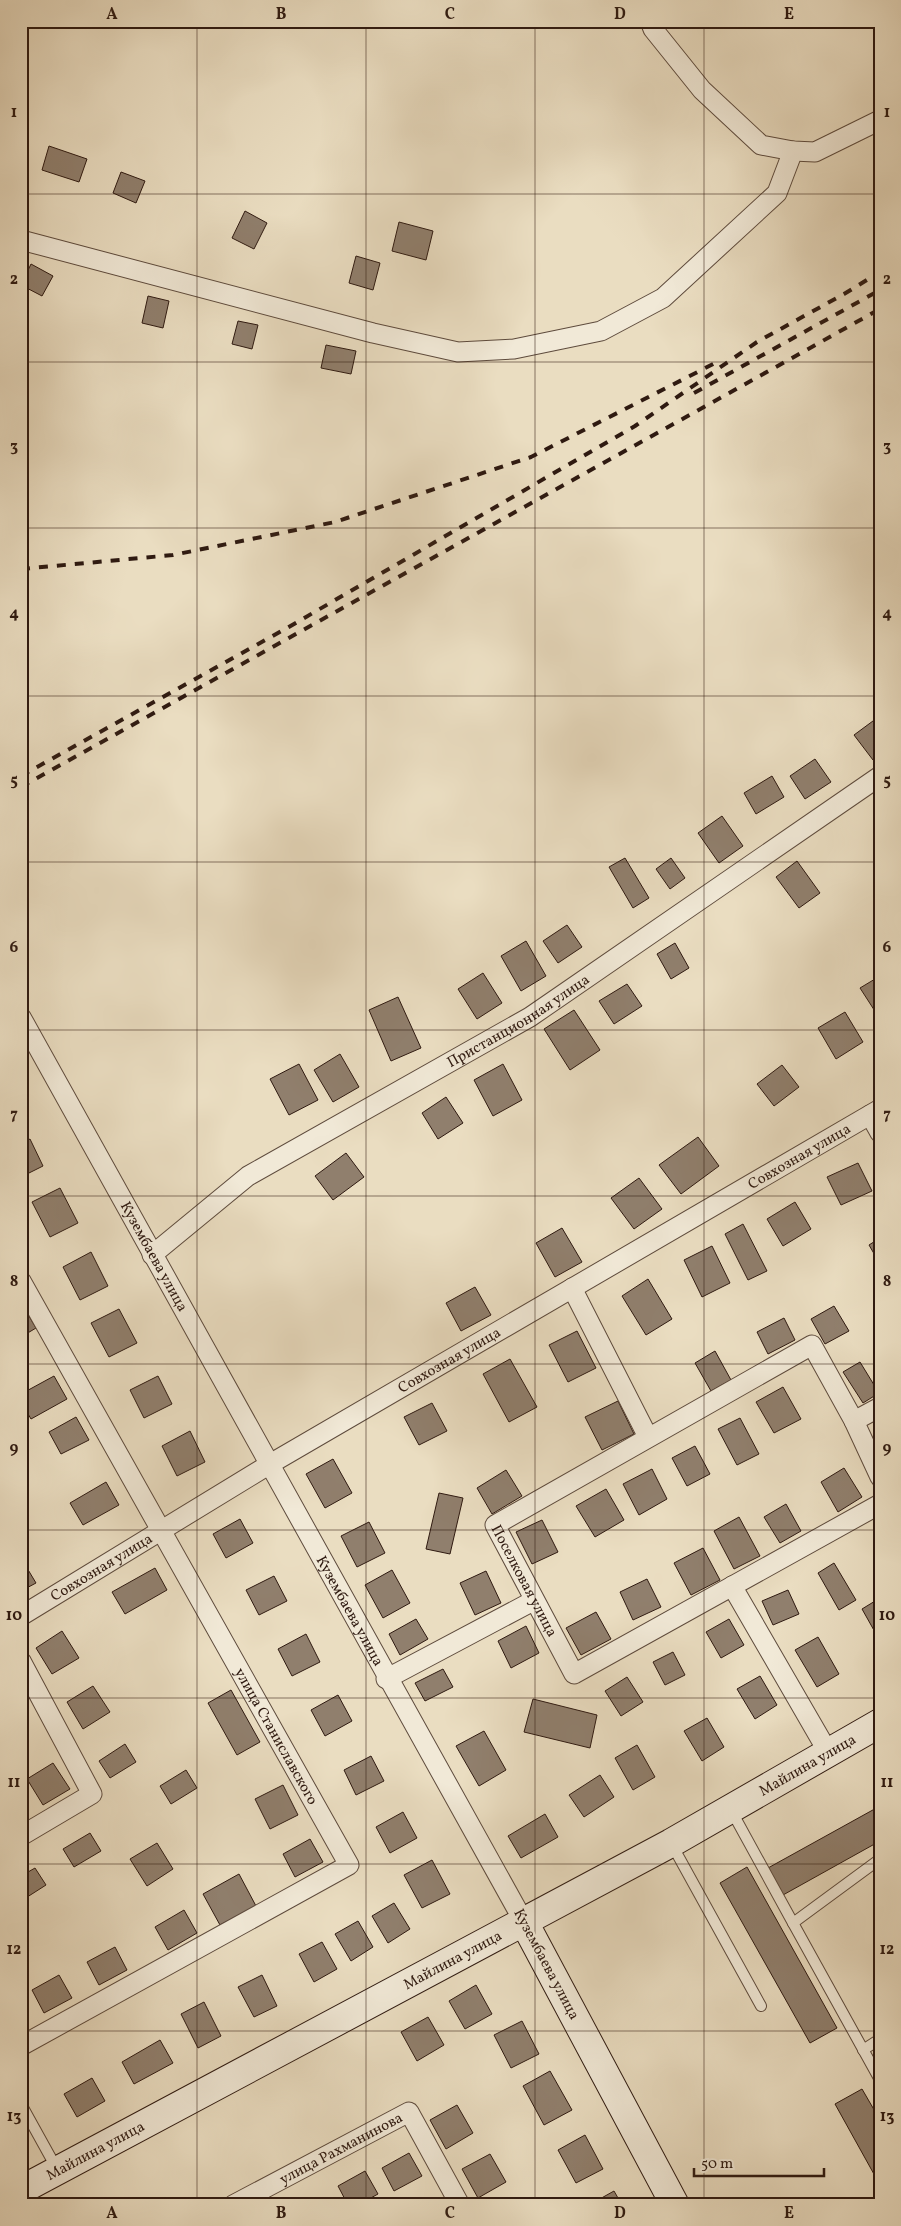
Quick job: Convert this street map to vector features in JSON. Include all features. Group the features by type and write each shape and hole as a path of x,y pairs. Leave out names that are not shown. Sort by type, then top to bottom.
{"main road":[{"name":"Майлина улица","path":"21,2190 57,2169 671,1843 880,1723"},
{"name":"Кузембаева улица","path":"524,1922 675,2205"}],"street":[{"path":"656,24 702,90 761,146 815,152 880,120"},
{"path":"21,240 364,330 458,352 514,349 601,331 663,298 777,193 793,151"},
{"name":"Пристанционная улица","path":"152,1255 248,1176 530,1017 880,776"},
{"name":"Кузембаева улица","path":"24,1027 270,1464 386,1679 524,1922"},
{"path":"875,1112 880,1133"},
{"name":"Совхозная улица","path":"21,1616 270,1464 875,1112"},
{"name":"улица Станиславского","path":"21,1281 349,1865 21,2046"},
{"path":"572,1288 648,1437"},
{"name":"Поселковая улица","path":"880,1477 854,1421 812,1345 495,1525 533,1601 574,1674 880,1504"},
{"path":"854,1421 880,1407"},
{"path":"732,1586 828,1752"},
{"path":"386,1679 533,1601"},
{"path":"21,1660 92,1794 21,1836"},
{"name":"улица Рахманинова","path":"233,2205 408,2112 460,2205"}],"lane":[{"path":"730,1808 880,2080"},
{"path":"671,1843 761,2006"},
{"path":"793,1923 880,1859"},
{"path":"863,2050 880,2039"},
{"path":"21,2104 57,2169"}],"building":[{"path":"49,146 87,159 79,182 42,170"},
{"path":"121,172 145,181 136,203 113,193"},
{"path":"245,211 267,223 254,249 232,238"},
{"path":"399,222 433,231 426,260 392,251"},
{"path":"356,256 380,263 373,290 349,283"},
{"path":"31,264 53,276 42,296 21,285"},
{"path":"148,296 169,301 163,328 142,323"},
{"path":"238,321 258,325 252,349 232,344"},
{"path":"326,345 356,351 351,374 321,368"},
{"path":"877,718 880,721 880,754 873,760 854,735"},
{"path":"815,759 831,782 805,799 790,776"},
{"path":"772,776 784,797 756,814 744,793"},
{"path":"722,816 743,846 719,863 698,833"},
{"path":"625,858 649,898 633,908 609,867"},
{"path":"671,858 685,878 670,889 656,869"},
{"path":"797,861 820,893 799,908 776,877"},
{"path":"567,925 582,947 558,963 543,941"},
{"path":"526,941 546,976 521,991 501,956"},
{"path":"675,943 689,968 671,979 657,954"},
{"path":"483,973 502,1003 477,1019 458,989"},
{"path":"880,976 880,1019 860,988"},
{"path":"627,984 642,1006 614,1024 599,1001"},
{"path":"398,997 421,1048 391,1061 369,1010"},
{"path":"574,1010 600,1050 570,1070 544,1029"},
{"path":"845,1012 863,1042 836,1059 818,1028"},
{"path":"340,1054 359,1087 333,1102 314,1070"},
{"path":"299,1064 318,1100 289,1115 270,1079"},
{"path":"503,1064 522,1100 493,1116 474,1080"},
{"path":"782,1065 799,1087 774,1106 757,1084"},
{"path":"446,1097 463,1123 438,1139 422,1113"},
{"path":"698,1137 719,1166 681,1194 659,1165"},
{"path":"30,1139 43,1166 21,1177 21,1144"},
{"path":"346,1153 364,1177 333,1200 315,1176"},
{"path":"858,1163 872,1191 841,1205 827,1177"},
{"path":"639,1178 662,1209 634,1229 611,1198"},
{"path":"60,1188 78,1223 50,1237 32,1202"},
{"path":"795,1202 811,1229 783,1246 767,1219"},
{"path":"743,1224 767,1271 748,1280 725,1234"},
{"path":"562,1228 582,1262 555,1277 536,1243"},
{"path":"880,1238 880,1264 869,1245"},
{"path":"712,1246 730,1283 702,1297 684,1260"},
{"path":"91,1252 108,1286 80,1300 63,1267"},
{"path":"648,1279 672,1319 646,1335 622,1296"},
{"path":"475,1287 491,1315 461,1331 446,1303"},
{"path":"23,1306 36,1328 21,1337 21,1307"},
{"path":"834,1306 849,1331 825,1344 811,1319"},
{"path":"119,1309 137,1343 109,1357 91,1323"},
{"path":"784,1318 795,1340 768,1354 757,1332"},
{"path":"577,1331 596,1368 568,1382 549,1345"},
{"path":"715,1351 731,1380 711,1391 695,1363"},
{"path":"510,1359 537,1407 509,1422 483,1374"},
{"path":"860,1362 879,1393 863,1403 843,1372"},
{"path":"54,1376 67,1399 31,1419 21,1402 21,1394"},
{"path":"158,1376 172,1404 144,1418 130,1390"},
{"path":"783,1387 801,1419 774,1433 756,1402"},
{"path":"618,1401 634,1434 602,1450 585,1417"},
{"path":"432,1403 447,1431 419,1445 404,1417"},
{"path":"76,1417 89,1440 61,1454 49,1432"},
{"path":"740,1418 759,1454 737,1465 718,1429"},
{"path":"190,1431 205,1462 177,1476 162,1446"},
{"path":"695,1446 710,1474 687,1486 672,1458"},
{"path":"333,1459 352,1493 325,1508 306,1474"},
{"path":"844,1468 862,1497 838,1512 821,1482"},
{"path":"652,1469 667,1499 639,1515 623,1484"},
{"path":"506,1470 522,1496 492,1514 477,1488"},
{"path":"106,1482 119,1505 83,1525 70,1503"},
{"path":"606,1489 624,1520 595,1537 576,1506"},
{"path":"439,1493 463,1498 450,1554 426,1549"},
{"path":"786,1504 801,1531 780,1543 764,1517"},
{"path":"739,1517 760,1556 734,1569 714,1531"},
{"path":"240,1519 253,1543 226,1558 213,1534"},
{"path":"542,1520 558,1552 532,1564 516,1532"},
{"path":"369,1522 385,1553 357,1567 341,1536"},
{"path":"703,1548 720,1580 691,1595 674,1563"},
{"path":"21,1558 36,1583 21,1591"},
{"path":"834,1563 856,1600 839,1610 818,1573"},
{"path":"155,1568 167,1590 125,1614 112,1592"},
{"path":"392,1570 410,1603 383,1618 365,1585"},
{"path":"486,1571 501,1603 475,1615 460,1583"},
{"path":"274,1576 287,1601 259,1615 246,1590"},
{"path":"647,1579 661,1607 633,1620 620,1592"},
{"path":"788,1590 799,1614 773,1625 762,1601"},
{"path":"880,1598 880,1641 862,1609"},
{"path":"596,1612 611,1639 581,1655 566,1628"},
{"path":"416,1619 428,1639 400,1655 389,1634"},
{"path":"729,1619 744,1645 721,1658 706,1632"},
{"path":"526,1626 539,1653 511,1668 498,1641"},
{"path":"62,1631 79,1658 52,1674 36,1648"},
{"path":"306,1634 320,1662 292,1676 278,1649"},
{"path":"818,1637 839,1674 817,1687 795,1650"},
{"path":"673,1652 685,1675 665,1685 653,1662"},
{"path":"443,1669 453,1687 425,1701 415,1683"},
{"path":"760,1676 777,1705 755,1719 737,1689"},
{"path":"627,1677 643,1702 621,1716 605,1691"},
{"path":"93,1686 110,1712 83,1729 67,1702"},
{"path":"231,1690 260,1742 237,1755 208,1703"},
{"path":"338,1695 352,1721 325,1736 311,1710"},
{"path":"533,1699 597,1715 590,1748 524,1732"},
{"path":"707,1718 724,1747 702,1761 684,1731"},
{"path":"484,1731 506,1770 479,1786 456,1746"},
{"path":"125,1744 136,1762 110,1778 99,1761"},
{"path":"637,1745 655,1777 633,1790 615,1758"},
{"path":"371,1756 384,1781 356,1795 344,1770"},
{"path":"53,1763 70,1789 43,1805 27,1779"},
{"path":"186,1770 197,1788 171,1804 160,1786"},
{"path":"600,1775 614,1797 584,1817 569,1795"},
{"path":"283,1785 298,1815 270,1829 255,1799"},
{"path":"880,1806 880,1841 783,1895 768,1868"},
{"path":"403,1812 417,1838 390,1853 376,1827"},
{"path":"545,1814 558,1837 521,1858 508,1836"},
{"path":"90,1833 101,1851 74,1867 63,1849"},
{"path":"310,1839 323,1862 295,1877 283,1854"},
{"path":"157,1843 173,1869 147,1886 130,1859"},
{"path":"432,1860 450,1894 422,1908 404,1875"},
{"path":"747,1867 837,2028 810,2043 720,1883"},
{"path":"35,1868 46,1885 21,1901 21,1876"},
{"path":"239,1874 256,1906 220,1925 203,1894"},
{"path":"394,1903 410,1929 388,1943 372,1916"},
{"path":"184,1910 197,1933 168,1950 155,1927"},
{"path":"358,1921 373,1947 351,1961 335,1934"},
{"path":"322,1942 337,1969 314,1982 299,1954"},
{"path":"115,1947 127,1970 99,1985 87,1962"},
{"path":"59,1975 72,1998 44,2013 32,1990"},
{"path":"262,1975 277,2006 254,2017 238,1987"},
{"path":"476,1985 492,2014 465,2029 449,2001"},
{"path":"204,2002 221,2036 198,2048 181,2014"},
{"path":"428,2017 444,2045 417,2061 401,2032"},
{"path":"522,2021 539,2054 511,2068 494,2035"},
{"path":"160,2040 173,2063 134,2084 122,2062"},
{"path":"550,2071 572,2110 544,2125 523,2086"},
{"path":"92,2078 105,2101 77,2117 64,2094"},
{"path":"862,2089 880,2120 880,2185 835,2104"},
{"path":"457,2105 473,2133 446,2149 430,2120"},
{"path":"585,2135 603,2169 576,2183 558,2150"},
{"path":"409,2153 422,2176 394,2191 382,2168"},
{"path":"490,2154 506,2182 478,2198 462,2169"},
{"path":"365,2171 378,2194 358,2205 348,2205 338,2186"},
{"path":"614,2191 622,2205 589,2205"}],"railway":[{"path":"21,776 287,628 635,426 757,342 880,272"},
{"path":"694,393 880,290"},
{"path":"21,787 880,309"},
{"path":"21,569 173,555 335,522 531,457 719,361"}]}
